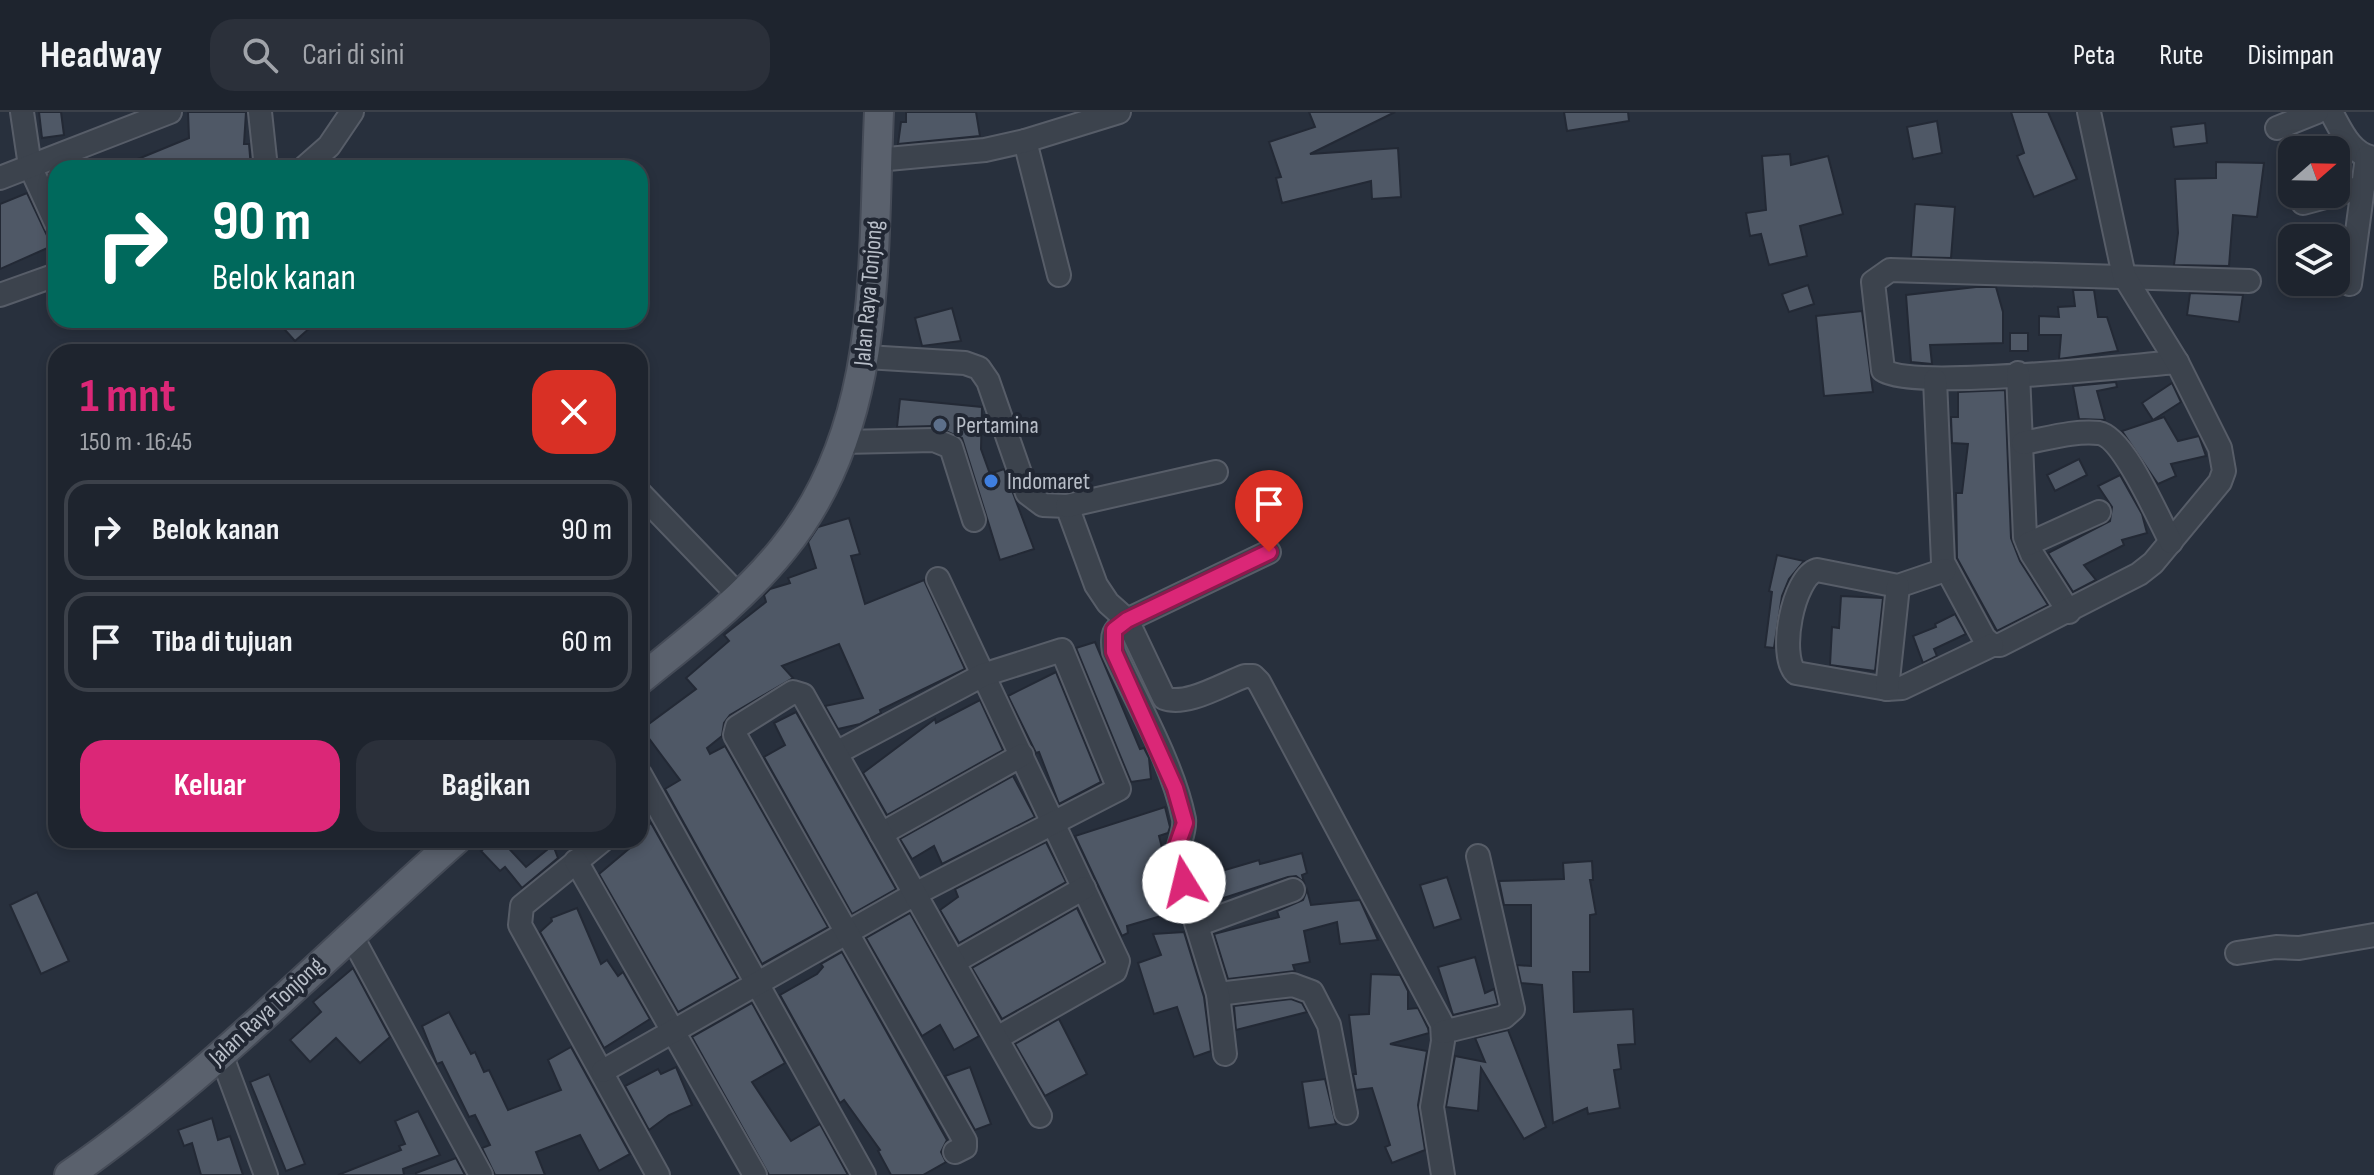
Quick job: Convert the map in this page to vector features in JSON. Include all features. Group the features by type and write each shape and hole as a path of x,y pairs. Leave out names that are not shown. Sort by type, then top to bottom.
{"main road":[{"name":"Jalan Raya Tonjong","path":"648,673 740,597 806,519 843,442 866,357 871,316 879,112"},
{"name":"Jalan Raya Tonjong","path":"69,1175 107,1148 221,1054 350,933 447,848"}],"street":[{"path":"22,112 30,166 48,205"},
{"path":"0,178 30,166 105,123 170,112"},
{"path":"260,112 265,160"},
{"path":"313,160 329,146 352,112"},
{"path":"877,160 985,150 1119,112"},
{"path":"1945,570 1898,586 1817,570 1810,573 1800,584 1786,652 1796,673 1887,689 1924,680 1992,645 2000,645 2139,574 2171,542 2220,482 2224,471 2220,448 2177,362 2124,276 2089,112"},
{"path":"2277,128 2317,112"},
{"path":"2331,112 2345,139 2370,158 2350,284"},
{"path":"1025,141 1059,275"},
{"path":"2350,190 2363,187"},
{"path":"2177,362 1935,380 1893,377 1883,370 1873,282 1890,270 2249,281"},
{"path":"0,295 48,278"},
{"path":"866,357 965,363 979,368 988,381 1027,493 1043,505 1067,506 1216,472"},
{"path":"2018,373 2023,443 2023,526 2028,544 2069,612"},
{"path":"1935,380 1941,552 1945,570 1992,645"},
{"path":"2023,443 2090,433 2108,436 2121,450 2171,542"},
{"path":"843,442 934,440 946,443 951,447 974,520"},
{"path":"648,501 740,597"},
{"path":"1067,506 1096,585 1108,603 1127,620 1164,698 1173,702 1245,676 1253,676 1259,682 1438,1015 1443,1032 1432,1107 1443,1175"},
{"path":"2028,544 2099,512"},
{"path":"1225,1054 1218,994 1177,861 1176,848 1185,823 1175,788 1114,652 1114,630 1127,620 1269,552"},
{"path":"938,579 1055,824 1118,966 997,1038"},
{"path":"1887,689 1898,586"},
{"path":"603,1071 915,894 1119,789 1065,653 1057,649 983,675 836,753"},
{"path":"955,1152 965,1147 965,1141 734,731 798,691 1040,1116"},
{"path":"881,834 1022,755"},
{"path":"648,807 758,983 864,1175"},
{"path":"593,848 522,906 520,925 658,1175"},
{"path":"1443,1032 1504,1017 1510,1014 1514,1003 1478,856"},
{"path":"576,861 755,1175"},
{"path":"954,962 1084,888"},
{"path":"1197,925 1293,890"},
{"path":"350,933 481,1175"},
{"path":"2237,953 2276,947 2299,948 2374,935"},
{"path":"1218,994 1293,985 1312,992 1329,1025 1346,1113"},
{"path":"221,1054 266,1175"}],"building":[{"path":"39,112 61,112 64,135 42,138"},
{"path":"188,112 246,112 244,144 249,144 250,160 135,160 189,138"},
{"path":"906,112 976,112 980,136 898,144 901,122 906,122"},
{"path":"1309,112 1395,112 1310,154 1398,148 1401,197 1372,199 1371,181 1282,203 1276,178 1281,177 1269,142 1315,127"},
{"path":"1564,112 1628,112 1629,121 1567,131"},
{"path":"2011,112 2048,112 2077,179 2034,197 2017,156 2024,153"},
{"path":"1937,121 1942,153 1913,159 1907,127"},
{"path":"2205,123 2207,143 2174,147 2171,127"},
{"path":"1790,154 1791,165 1828,156 1843,214 1800,226 1807,256 1769,265 1761,234 1750,236 1746,213 1766,210 1762,156"},
{"path":"2216,162 2264,163 2257,217 2233,215 2229,266 2174,265 2178,233 2175,179 2216,178"},
{"path":"27,193 48,238 48,248 0,269 0,204"},
{"path":"1915,204 1955,207 1951,258 1911,257"},
{"path":"1808,285 1814,304 1789,312 1782,294"},
{"path":"1996,287 2003,312 2003,343 1930,345 1932,364 1911,362 1906,295"},
{"path":"2073,290 2094,290 2098,317 2107,317 2118,351 2059,359 2061,335 2039,335 2039,316 2059,317 2058,307 2075,306"},
{"path":"2190,293 2243,295 2239,322 2187,315"},
{"path":"952,308 961,341 922,346 915,318"},
{"path":"1862,311 1873,392 1824,396 1816,316"},
{"path":"283,328 310,328 295,341"},
{"path":"2010,333 2028,333 2028,351 2010,351"},
{"path":"2116,382 2117,387 2097,391 2105,420 2079,419 2073,386"},
{"path":"2172,383 2181,402 2153,420 2142,403"},
{"path":"2005,390 2011,538 2020,561 2048,605 1997,631 1957,558 1956,493 1962,493 1968,444 1952,443 1951,417 1958,417 1958,392"},
{"path":"900,399 982,407 981,449 990,474 1004,469 1034,549 1000,560 962,438 934,426 897,427"},
{"path":"2164,417 2178,441 2199,436 2206,456 2171,464 2176,476 2158,484 2122,431"},
{"path":"2079,459 2087,475 2055,491 2047,475"},
{"path":"2120,475 2142,514 2147,533 2122,540 2124,545 2084,565 2096,580 2073,592 2048,553 2110,521 2112,507 2098,486"},
{"path":"849,518 860,554 851,556 865,604 924,580 965,669 880,710 881,713 860,724 838,729 825,706 863,698 839,644 782,666 793,678 730,715 724,723 722,736 707,748 710,754 725,746 828,927 762,964 665,789 680,780 648,737 648,725 696,689 686,678 729,641 724,635 766,602 764,595 770,589 790,583 788,578 816,568 808,542 818,527"},
{"path":"1777,555 1804,561 1789,579 1782,596 1774,648 1765,647 1772,592 1769,591"},
{"path":"1841,596 1883,598 1875,671 1830,665 1832,627 1839,628"},
{"path":"1955,614 1966,634 1934,649 1937,656 1923,663 1913,636 1936,627 1935,624"},
{"path":"1095,642 1140,749 1144,748 1149,758 1151,779 1131,782 1076,648"},
{"path":"1056,672 1101,782 1059,804 1039,752 1036,753 1008,696"},
{"path":"980,700 1003,750 887,815 863,773 935,719 936,723"},
{"path":"796,712 896,889 852,914 764,757 785,745 774,723"},
{"path":"1013,776 1035,817 942,864 934,846 912,859 900,839"},
{"path":"1165,807 1170,827 1168,833 1159,836 1178,911 1127,926 1128,933 1122,936 1075,836"},
{"path":"651,823 738,978 678,1012 599,874 630,848 648,848 648,825"},
{"path":"1046,842 1066,882 959,943 940,910 958,897 955,889"},
{"path":"485,848 508,848 526,867 549,848 554,848 558,858 522,888 505,867 500,871 481,851"},
{"path":"1302,853 1307,873 1302,875 1304,882 1296,876 1288,877 1205,904 1196,876 1224,867 1225,870 1259,860 1260,864"},
{"path":"1592,861 1593,880 1590,880 1596,914 1590,915 1590,972 1573,972 1574,1012 1633,1009 1635,1044 1618,1045 1621,1069 1614,1070 1620,1108 1588,1114 1587,1108 1553,1123 1542,985 1521,983 1517,965 1531,966 1531,905 1504,905 1499,881 1564,879 1563,863"},
{"path":"1447,877 1461,919 1434,928 1420,885"},
{"path":"1307,890 1311,905 1360,900 1378,940 1340,944 1337,922 1304,931 1310,962 1293,965 1295,971 1228,979 1214,934 1279,917 1277,911 1303,900"},
{"path":"37,892 69,961 41,974 10,905"},
{"path":"577,908 601,964 607,960 618,976 623,972 650,1019 604,1048 540,932 552,921 551,918"},
{"path":"1077,908 1103,962 1002,1019 972,968"},
{"path":"910,913 979,1036 954,1050 940,1025 922,1036 866,938"},
{"path":"1184,932 1204,997 1211,1051 1194,1057 1177,1007 1154,1014 1138,963 1161,955 1153,934"},
{"path":"842,952 947,1140 941,1152 946,1162 923,1175 891,1175 880,1150 844,1100 840,1103 780,995 817,974 823,967 821,964"},
{"path":"1475,957 1485,993 1494,989 1498,1004 1453,1015 1438,967"},
{"path":"353,968 390,1037 360,1063 336,1038 310,1062 290,1040 321,1012 313,1002"},
{"path":"1371,974 1400,975 1408,991 1408,1009 1418,1008 1429,1033 1390,1044 1427,1051 1418,1105 1425,1150 1392,1163 1385,1147 1390,1145 1372,1088 1356,1090 1353,1074 1356,1074 1349,1015 1369,1014"},
{"path":"1291,999 1302,1003 1307,1012 1236,1030 1234,1006"},
{"path":"752,1003 785,1063 752,1082 791,1141 820,1124 848,1175 769,1175 692,1037"},
{"path":"449,1012 471,1054 475,1052 484,1072 489,1070 508,1110 561,1090 548,1060 571,1047 630,1154 599,1171 580,1135 536,1152 545,1175 495,1175 482,1148 490,1145 475,1115 469,1117 442,1062 437,1064 422,1026"},
{"path":"1059,1019 1087,1074 1045,1096 1015,1044"},
{"path":"1508,1030 1546,1127 1524,1139 1481,1068 1478,1111 1446,1107 1455,1056 1485,1062 1475,1038"},
{"path":"676,1067 692,1105 669,1115 649,1130 625,1086 658,1069 661,1074"},
{"path":"970,1067 991,1124 975,1130 945,1076"},
{"path":"269,1074 305,1164 286,1171 250,1082"},
{"path":"1325,1079 1336,1124 1309,1128 1302,1082"},
{"path":"418,1111 440,1155 403,1169 404,1175 338,1175 401,1150 399,1146 405,1144 395,1121"},
{"path":"212,1118 218,1140 230,1136 243,1175 201,1175 192,1143 184,1146 178,1130"},
{"path":"456,1158 465,1175 416,1175 416,1173"}],"place":[{"name":"Pertamina","path":"940,425"},
{"name":"Indomaret","path":"991,481"}],"route":[{"path":"1184,882 1176,848 1185,823 1175,788 1114,652 1114,630 1127,620 1269,552"}]}
